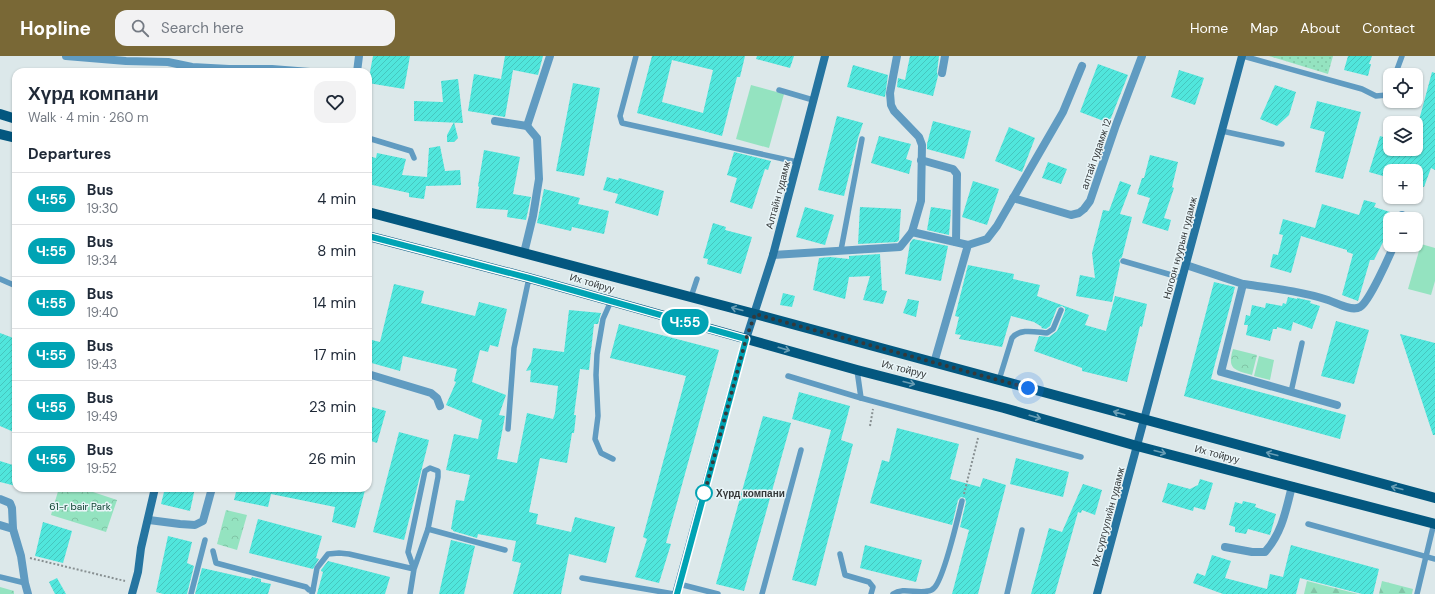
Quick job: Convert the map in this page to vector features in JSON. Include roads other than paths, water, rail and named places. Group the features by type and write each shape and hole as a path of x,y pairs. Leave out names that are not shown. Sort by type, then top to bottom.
{"main road":[{"name":"Алтайн гудамж","path":"675,594 746,339 773,255 825,56"},
{"name":"Ногоон нуурын гудамж","path":"1137,446 1242,56"},
{"path":"0,114 12,118"},
{"path":"0,134 12,137"},
{"name":"Их тойруу","path":"372,213 755,314 1435,498"},
{"name":"Их тойруу","path":"372,237 529,278 857,370 1004,408 1137,446 1434,524"},
{"name":"Их сургуулийн гудамж","path":"1097,594 1137,446"},
{"path":"132,594 154,492"}],"street":[{"path":"66,56 126,61 168,62 192,67 210,68"},
{"path":"358,68 359,56"},
{"path":"527,126 550,56"},
{"path":"773,255 900,247 912,232 921,201 922,144 919,137 894,111 891,105 890,93 897,56"},
{"path":"942,73 945,56"},
{"name":"алтай гудамж 12","path":"1013,198 1071,215 1075,215 1084,210 1092,197 1116,125 1142,56"},
{"path":"912,232 968,245 987,239 997,226 1063,112 1082,66"},
{"path":"494,121 527,126 537,138 539,179 533,216 524,254"},
{"path":"921,160 953,169 957,174 956,242"},
{"path":"934,363 968,245"},
{"path":"1186,265 1243,284 1326,299 1353,309 1360,308 1364,304 1391,252"},
{"path":"1243,284 1221,372 1337,405"},
{"path":"372,375 431,393 437,398 440,406"},
{"path":"1225,547 1252,552 1265,552 1273,544 1282,525 1292,486"},
{"path":"149,520 195,525 203,521 211,492"},
{"path":"0,499 10,503 12,508 13,529 21,556 28,594"},
{"path":"0,525 13,529"}],"lane":[{"path":"636,56 620,116 622,123 797,162"},
{"path":"1242,56 1362,89 1376,96 1383,95"},
{"path":"1398,68 1402,56"},
{"path":"779,90 814,100"},
{"path":"1222,131 1282,144"},
{"path":"372,139 410,151 414,158"},
{"path":"841,250 862,139"},
{"path":"1123,261 1182,278"},
{"path":"508,429 514,348 529,278"},
{"path":"691,297 697,279"},
{"path":"0,280 12,284"},
{"path":"611,301 603,319 598,354 596,375 598,416 596,439 601,453 613,459"},
{"path":"1000,380 1012,338 1016,333 1022,331 1047,333 1053,329 1061,310"},
{"path":"1291,392 1302,343"},
{"path":"857,370 861,398"},
{"path":"788,376 875,402 1081,457"},
{"path":"762,594 801,450"},
{"path":"410,594 414,569 428,529 439,473 438,471 430,468 425,471 408,552 414,569"},
{"path":"893,594 898,591 923,593 934,588 941,575 962,501"},
{"path":"1308,524 1435,559"},
{"path":"1417,594 1434,524"},
{"path":"428,529 505,550"},
{"path":"1007,594 1022,530"},
{"path":"191,594 205,540"},
{"path":"213,551 216,563 306,587 312,592 317,568 328,554 349,554 414,569"},
{"path":"840,554 845,575 869,582 873,586 871,594"},
{"path":"0,577 25,583"},
{"path":"582,578 675,594"},
{"path":"679,584 718,594"}],"place":[{"name":"Хүрд компани","path":"704,493"}],"park label":[{"name":"61-r bair Park","path":"80,506"}]}
